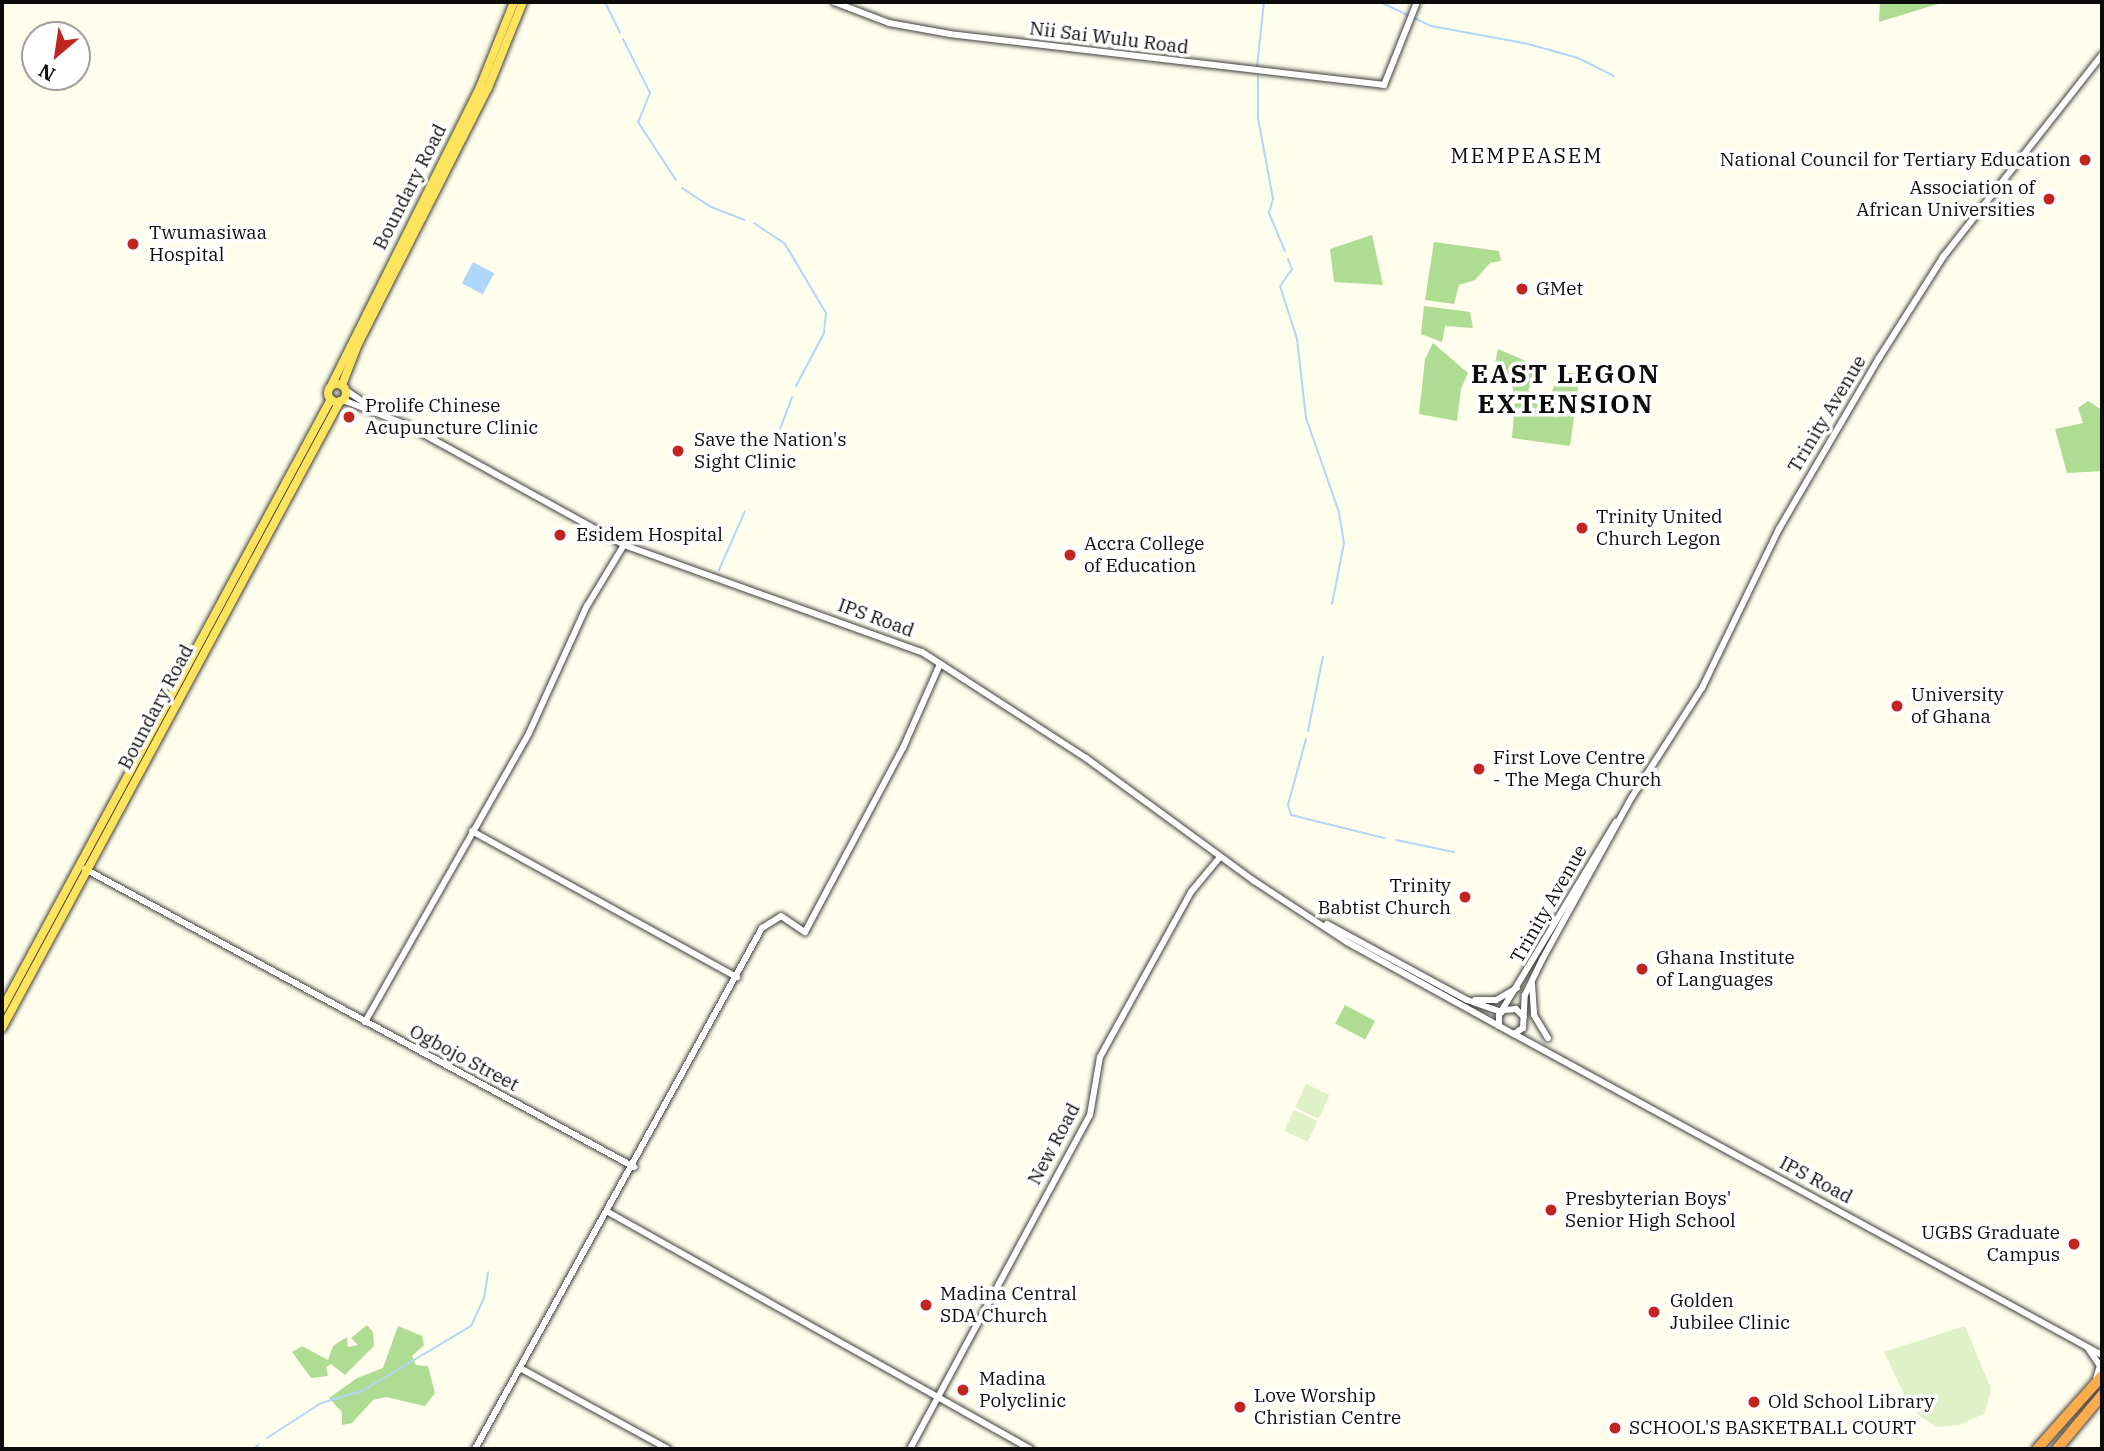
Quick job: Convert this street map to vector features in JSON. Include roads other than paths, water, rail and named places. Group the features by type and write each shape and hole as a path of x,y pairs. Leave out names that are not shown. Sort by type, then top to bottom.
{"highway":[{"path":"2037,1449 2102,1376"},
{"path":"2057,1449 2102,1395"}],"main road":[{"name":"Boundary Road","path":"331,386 480,87 514,2"},
{"name":"Boundary Road","path":"2,1028 341,395 362,336 488,88 523,2"},
{"path":"331,386 341,395"},
{"path":"331,386 341,395"},
{"name":"Boundary Road","path":"2,1009 80,860 341,395"}],"street":[{"name":"Nii Sai Wulu Road","path":"834,2 889,23 937,32 1384,85 1417,2"},
{"name":"Trinity Avenue","path":"1503,1011 1702,688 1779,529 1912,303 2102,55"},
{"name":"IPS Road","path":"341,395 624,545 901,642 1086,758 1220,857 1347,942 1499,1026"},
{"path":"365,1023 529,733 587,606 624,545"},
{"path":"475,1449 770,920 781,916 805,932 903,748 940,664"},
{"name":"Trinity Avenue","path":"1524,1017 1531,981 1622,816"},
{"path":"472,831 737,977"},
{"name":"New Road","path":"910,1449 1090,1115 1100,1057 1191,892 1220,857"},
{"path":"80,860 87,871"},
{"name":"Ogbojo Street","path":"87,871 634,1167"},
{"name":"IPS Road","path":"1322,923 1467,1000 1503,1011"},
{"path":"1531,981 1534,1015 1548,1038"},
{"path":"1467,1000 1493,1001 1518,987"},
{"path":"1516,1009 1524,1017 1523,1028 1514,1034 1499,1026 1503,1011 1516,1009"},
{"name":"IPS Road","path":"1514,1034 2102,1355"},
{"path":"608,1212 1031,1449"},
{"path":"2085,1396 2100,1366 2087,1346"},
{"path":"520,1368 668,1449"}],"water":[{"path":"473,262 494,273 483,294 462,283"}],"waterway":[{"path":"605,2 620,33"},
{"path":"1257,67 1264,2"},
{"path":"1380,2 1431,26 1528,44 1578,58 1614,76"},
{"path":"623,39 650,93 638,122 676,180"},
{"path":"1258,77 1258,118 1273,199 1269,213 1285,251"},
{"path":"682,188 711,207 745,220"},
{"path":"754,223 785,244 826,313 824,333 796,386"},
{"path":"1288,259 1292,269 1280,286 1297,339 1306,418 1339,512 1344,543 1332,604"},
{"path":"775,443 792,397"},
{"path":"719,570 745,511"},
{"path":"1308,731 1323,656"},
{"path":"1306,739 1288,805 1291,815 1384,838"},
{"path":"1396,840 1454,852"},
{"path":"267,1438 321,1403 362,1391 471,1326 484,1298 488,1272"},
{"path":"254,1449 258,1445"}],"place":[{"name":"National Council for Tertiary Education","path":"2085,160"},
{"name":"Association of African Universities","path":"2049,199"},
{"name":"Twumasiwaa Hospital","path":"133,244"},
{"name":"GMet","path":"1522,289"},
{"name":"Prolife Chinese Acupuncture Clinic","path":"349,417"},
{"name":"Save the Nation's Sight Clinic","path":"678,451"},
{"name":"Trinity United Church Legon","path":"1582,528"},
{"name":"Esidem Hospital","path":"560,535"},
{"name":"Accra College of Education","path":"1070,555"},
{"name":"University of Ghana","path":"1897,706"},
{"name":"First Love Centre - The Mega Church","path":"1479,769"},
{"name":"Trinity Babtist Church","path":"1465,897"},
{"name":"Ghana Institute of Languages","path":"1642,969"},
{"name":"Presbyterian Boys' Senior High School","path":"1551,1210"},
{"name":"UGBS Graduate Campus","path":"2074,1244"},
{"name":"Madina Central SDA Church","path":"926,1305"},
{"name":"Golden Jubilee Clinic","path":"1654,1312"},
{"name":"Madina Polyclinic","path":"963,1390"},
{"name":"Old School Library","path":"1754,1402"},
{"name":"Love Worship Christian Centre","path":"1240,1407"},
{"name":"SCHOOL'S BASKETBALL COURT","path":"1615,1428"}],"district":[{"name":"MEMPEASEM","path":"1527,155"},
{"name":"EAST LEGON EXTENSION","path":"1566,389"}]}
